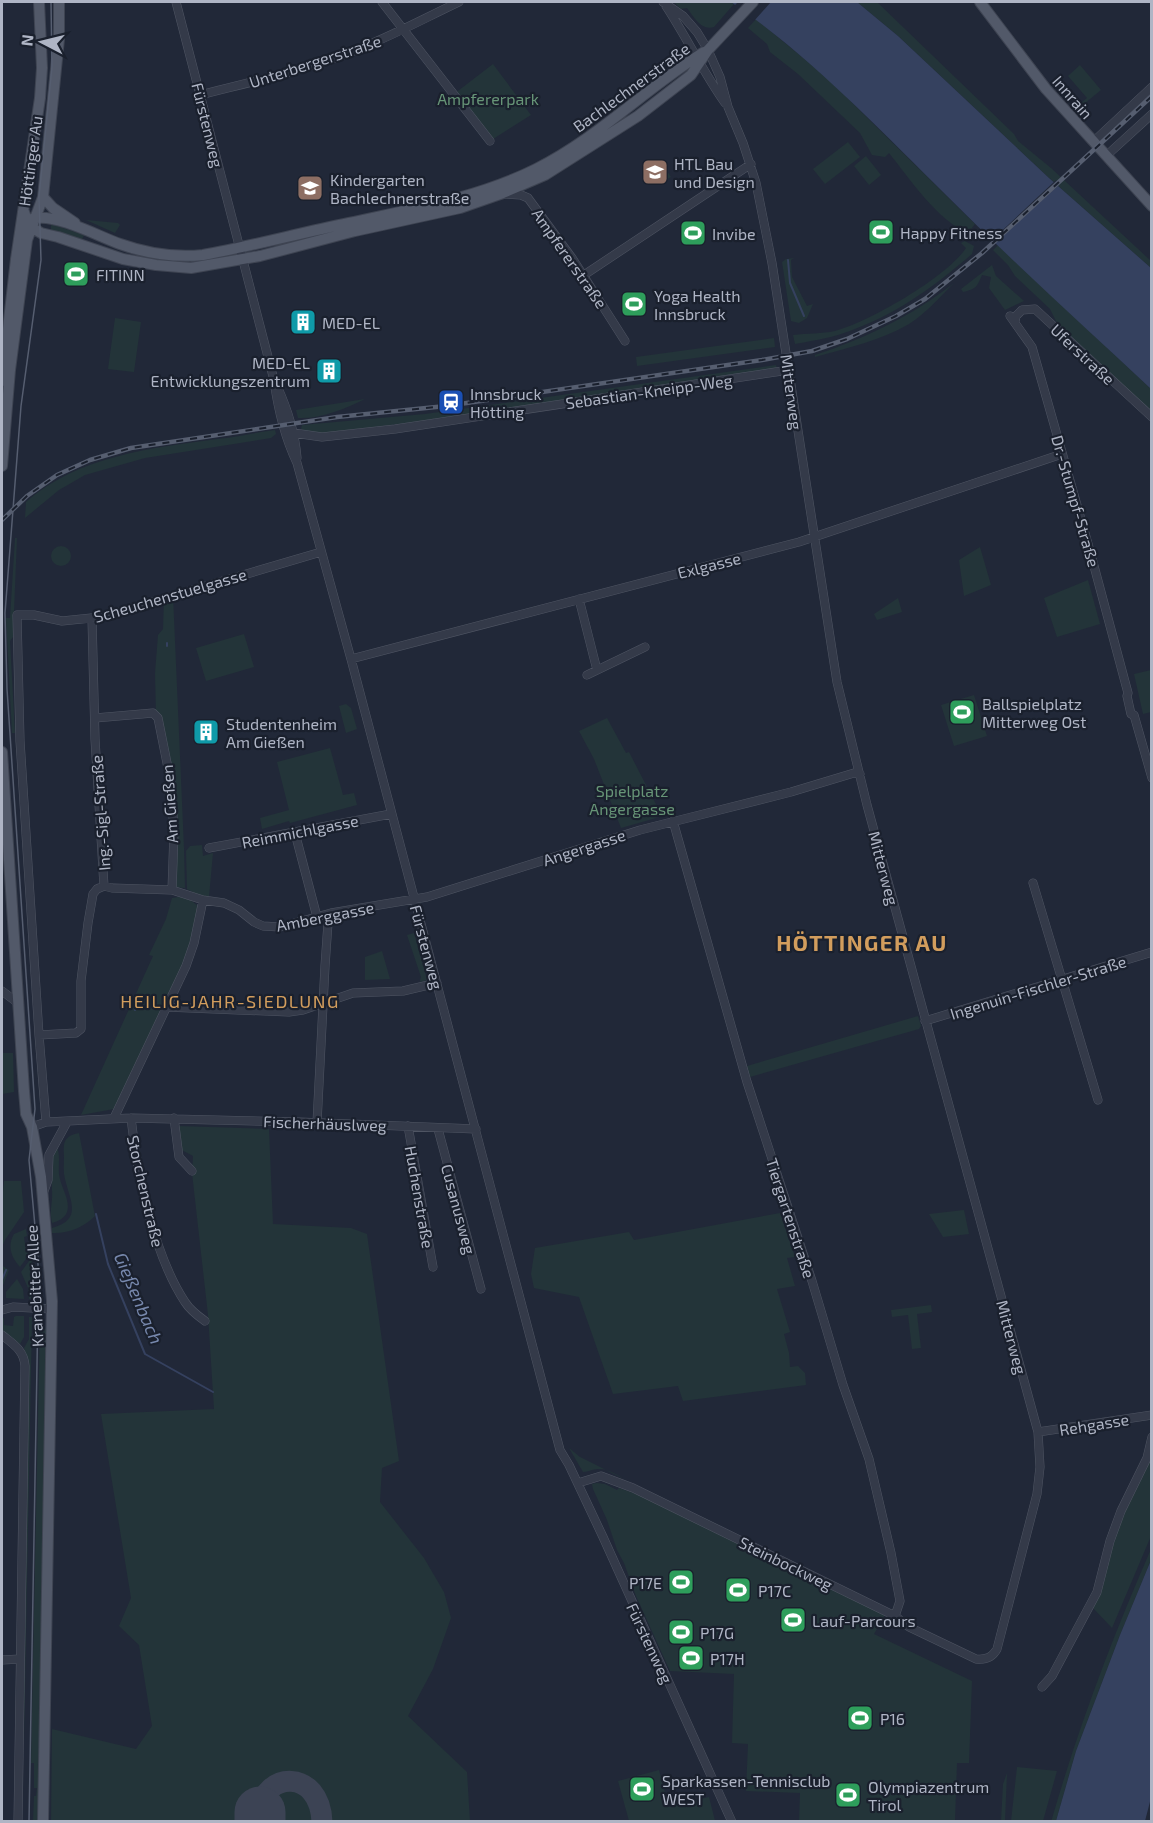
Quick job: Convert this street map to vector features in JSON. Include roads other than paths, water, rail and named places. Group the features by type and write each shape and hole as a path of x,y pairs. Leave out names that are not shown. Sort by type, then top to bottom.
{"main road":[{"name":"Höttinger Au","path":"2,466 10,370 30,221 41,88 39,2"},
{"name":"Höttinger Au","path":"2,381 20,234 43,197 59,39 59,2"},
{"name":"Bachlechnerstraße","path":"30,221 47,219 83,229 135,249 167,256 202,255 466,196 522,176 560,156 600,130 699,59 753,2"},
{"name":"Innrain","path":"980,2 1046,89 1152,206"},
{"name":"Bachlechnerstraße","path":"30,221 46,235 123,259 191,268 243,260 355,231 460,208 503,194 555,169 613,133 687,78 699,59"},
{"path":"43,197 53,208 83,229"},
{"path":"26,257 34,244 46,235"},
{"name":"Kranebitter Allee","path":"2,752 26,1114 32,1127 44,1193 52,1309 43,1821"}],"street":[{"name":"Fürstenweg","path":"176,2 274,380 284,434 297,464 351,659 556,1430 565,1448 569,1465 732,1821"},
{"path":"382,2 490,141"},
{"name":"Unterbergerstraße","path":"201,95 348,53 387,38 459,2"},
{"name":"Mitterweg","path":"663,2 683,16 697,32 708,50 720,76 728,107 751,164 772,263 837,682 925,1021 1038,1432 1040,1467 1038,1494 1005,1625 997,1650 992,1656"},
{"name":"Mitterweg","path":"663,2 728,107"},
{"path":"1093,142 1152,87"},
{"path":"1106,156 1152,114"},
{"path":"584,275 751,164"},
{"name":"Ampfererstraße","path":"503,194 521,195 528,198 584,275 625,341"},
{"name":"Uferstraße","path":"1013,319 1022,310 1035,309 1152,417"},
{"name":"Dr.-Stumpf-Straße","path":"1013,319 1032,347 1128,693 1131,695 1134,716 1152,778"},
{"name":"Sebastian-Kneipp-Weg","path":"294,433 322,437 395,429 789,370"},
{"name":"Fürstenweg","path":"274,380 288,409 294,433 297,464"},
{"name":"Exlgasse","path":"351,659 786,545 1062,454"},
{"name":"Scheuchenstuelgasse","path":"39,1035 20,741 17,615 34,615 62,621 92,618 321,552"},
{"path":"579,598 597,670"},
{"name":"Ing.-Sigl-Straße","path":"39,1035 76,1033 81,1029 81,981 88,923 93,894 104,886 92,618"},
{"path":"587,675 645,647"},
{"name":"Am Gießen","path":"95,718 153,713 158,718 171,783 174,833 172,890"},
{"name":"Angergasse","path":"414,899 673,821 705,815 854,773 860,774"},
{"name":"Reimmichlgasse","path":"209,848 391,813"},
{"name":"Tiergartenstraße","path":"673,821 747,1082 812,1281 843,1385 869,1459 900,1601 895,1616"},
{"path":"296,833 317,917"},
{"path":"1033,883 1098,1100"},
{"path":"104,886 172,890"},
{"name":"Amberggasse","path":"172,890 203,900 224,903 239,910 254,922 273,928 331,914 414,899"},
{"path":"114,1118 194,943 203,900"},
{"path":"317,1123 328,923 331,914"},
{"name":"Ingenuin-Fischler-Straße","path":"925,1021 1152,952"},
{"path":"166,1007 289,1012 323,1004 353,993 403,991 436,982"},
{"path":"2,991 18,1003"},
{"path":"39,1035 46,1122"},
{"name":"Fischerhäuslweg","path":"32,1127 46,1122 114,1118 174,1118 476,1129"},
{"name":"Storchenstraße","path":"130,1118 142,1181 160,1253 184,1301 205,1321"},
{"path":"174,1118 179,1157 192,1171"},
{"path":"44,1193 48,1179 49,1155 68,1122"},
{"name":"Huchenstraße","path":"408,1126 433,1267"},
{"name":"Cusanusweg","path":"438,1129 481,1289"},
{"path":"2,1310 13,1307 52,1309"},
{"name":"Kranebitter Allee","path":"2,1335 19,1349 25,1366 18,1821"},
{"path":"1151,1415 1152,1420"},
{"name":"Rehgasse","path":"1038,1432 1151,1415"},
{"path":"1042,1688 1052,1676 1097,1592 1110,1541 1121,1511 1147,1458 1152,1437"},
{"name":"Steinbockweg","path":"578,1483 601,1476 633,1488 895,1616 909,1627 976,1659 982,1660 992,1656"},
{"path":"2,1660 20,1659"}],"water":[{"path":"731,2 857,2 898,36 1049,178 1151,268 1151,389 997,245 843,94 789,46"},
{"path":"1151,1560 1152,1794 1145,1821 1056,1821 1076,1751"}],"waterway":[{"path":"788,260 790,283 804,316"},
{"path":"135,1010 139,998"},
{"name":"Gießenbach","path":"96,1214 108,1264 145,1354 213,1392"},
{"path":"2,1280 6,1270"}],"tram line":[{"path":"29,1822 38,1260 29,1160 35,1109 7,689 5,613 21,406 41,260 39,197 52,67 51,2"}],"railway":[{"path":"2,520 27,496 57,475 90,460 131,448 337,417 446,406 762,360 812,351 847,339 896,316 925,299 982,253 1152,96"}],"place":[{"name":"HTL Bau und Design","path":"655,172"},
{"name":"Kindergarten Bachlechnerstraße","path":"310,188"},
{"name":"Happy Fitness","path":"881,232"},
{"name":"Invibe","path":"693,233"},
{"name":"FITINN","path":"76,274"},
{"name":"Yoga Health Innsbruck","path":"634,304"},
{"name":"MED-EL","path":"303,322"},
{"name":"MED-EL Entwicklungszentrum","path":"329,371"},
{"name":"Innsbruck Hötting","path":"451,402"},
{"name":"Ballspielplatz Mitterweg Ost","path":"962,712"},
{"name":"Studentenheim Am Gießen","path":"206,732"},
{"name":"P17E","path":"681,1582"},
{"name":"P17C","path":"738,1590"},
{"name":"Lauf-Parcours","path":"793,1620"},
{"name":"P17G","path":"681,1632"},
{"name":"P17H","path":"691,1658"},
{"name":"P16","path":"860,1718"},
{"name":"Sparkassen-Tennisclub WEST","path":"642,1789"},
{"name":"Olympiazentrum Tirol","path":"848,1795"}],"district":[{"name":"HÖTTINGER AU","path":"862,942"},
{"name":"HEILIG-JAHR-SIEDLUNG","path":"230,1001"}],"park label":[{"name":"Ampfererpark","path":"488,98"},
{"name":"Spielplatz Angergasse","path":"632,799"}]}
